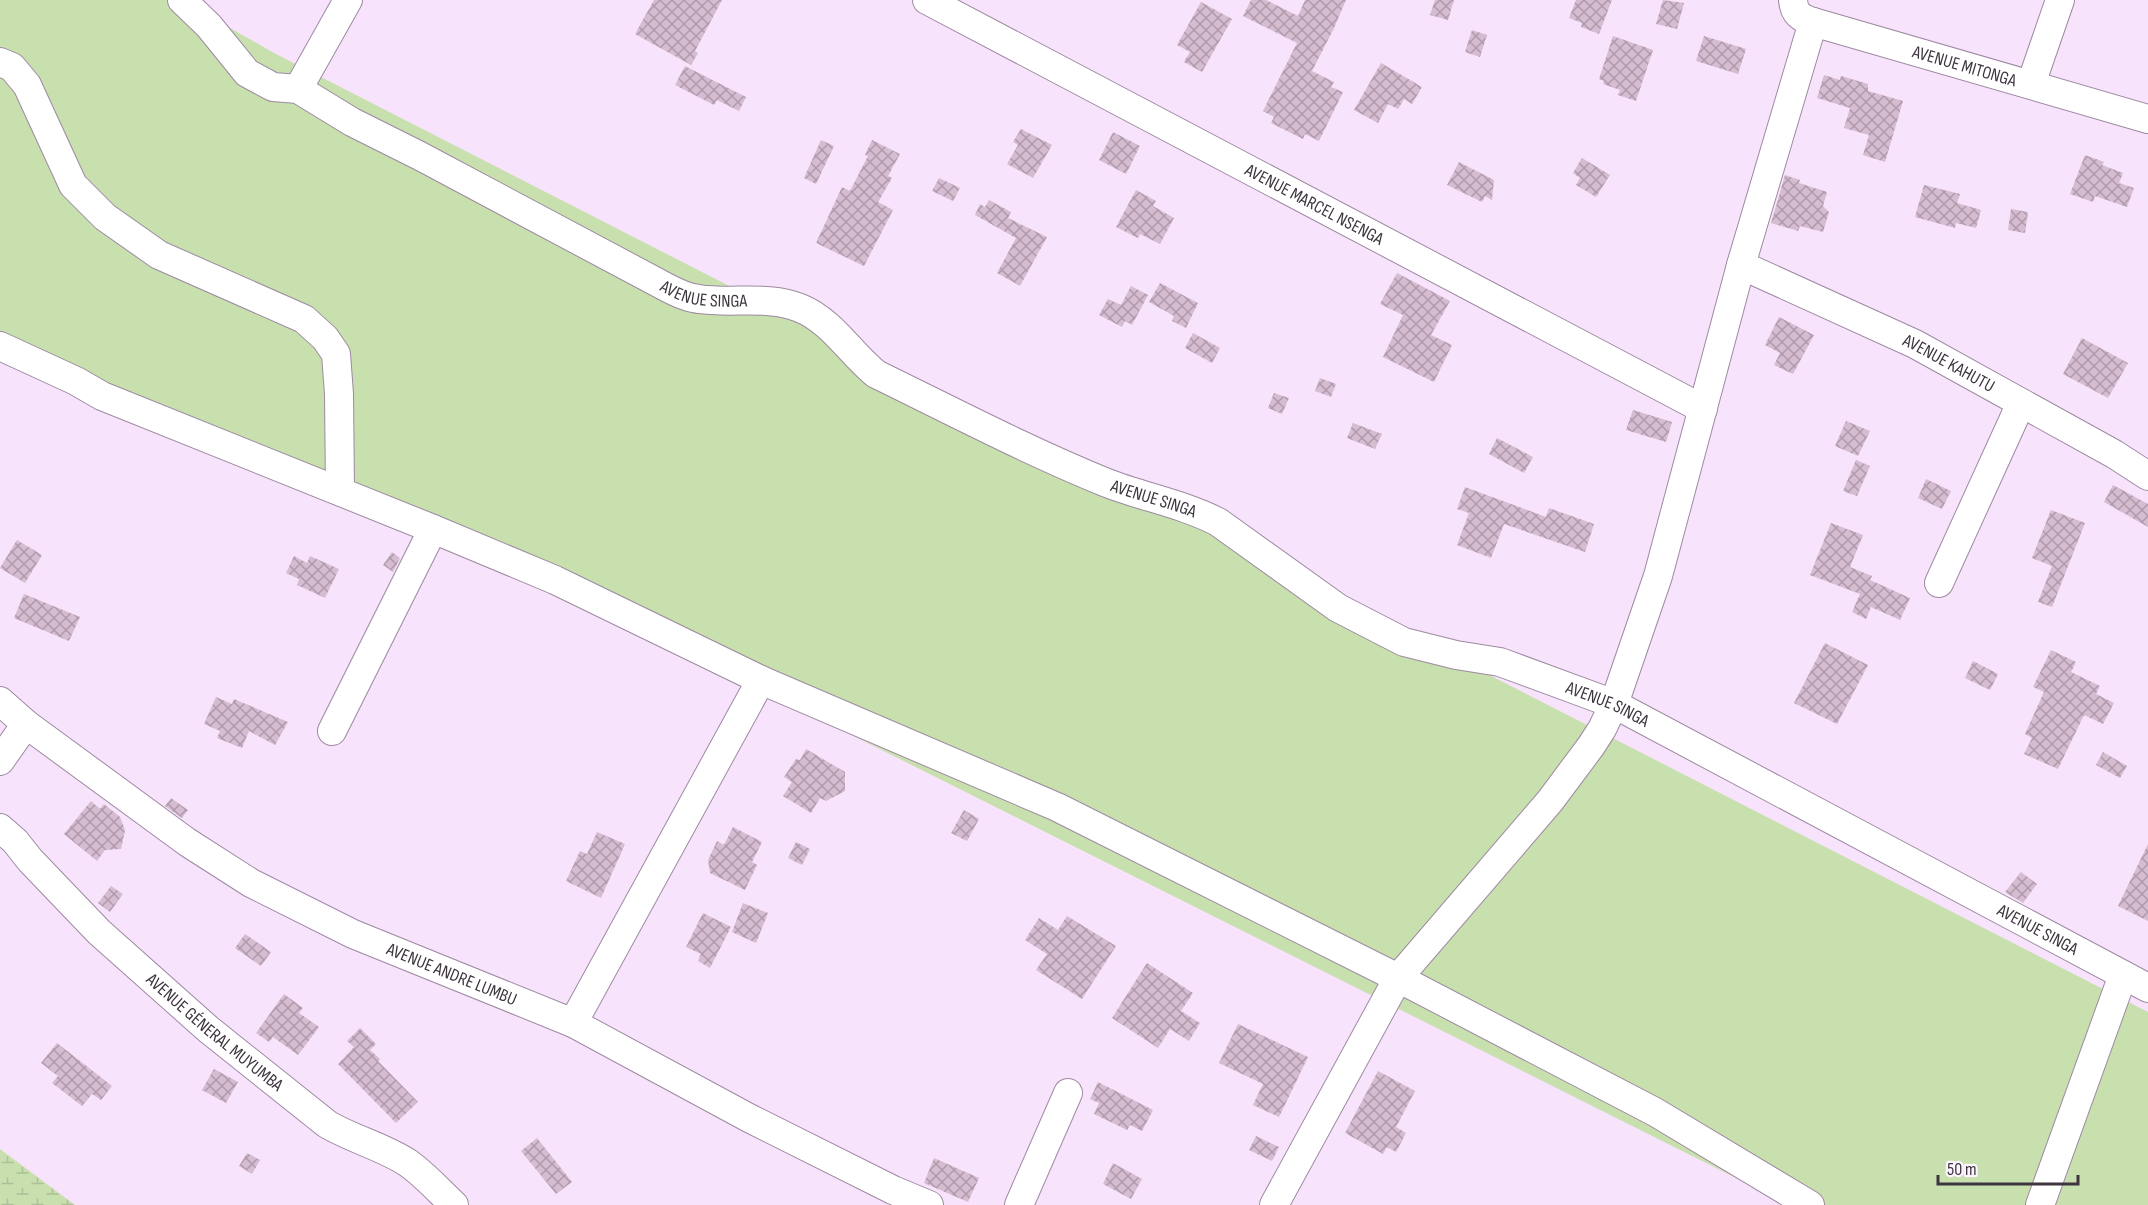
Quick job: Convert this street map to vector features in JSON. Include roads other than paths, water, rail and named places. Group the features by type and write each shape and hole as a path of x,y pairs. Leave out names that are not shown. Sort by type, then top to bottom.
{"street":[{"name":"AVENUE SINGA","path":"182,0 209,26 247,73 273,87 298,88 352,122 681,294 698,299 781,302 801,308 843,340 876,374 1050,458 1109,483 1211,518 1338,608 1404,642 1456,655 1500,662 1614,704 2136,982"},
{"path":"298,88 348,0"},
{"name":"AVENUE MARCEL NSENGA","path":"927,0 1703,409"},
{"name":"AVENUE MITONGA","path":"1793,0 1793,6 1798,15 1813,22 2148,119"},
{"path":"2031,84 2060,0"},
{"path":"1274,1205 1398,978 1550,801 1591,746 1614,704 1658,576 1741,265 1813,22"},
{"path":"0,62 12,67 27,85 73,185 105,217 159,255 304,319 325,338 336,354 339,394 340,491"},
{"name":"AVENUE KAHUTU","path":"1741,265 1916,344 2114,454 2148,476"},
{"path":"0,346 76,381 102,396 555,580 761,680 1057,807 1398,978 1655,1112 1810,1205"},
{"path":"1939,583 2021,403"},
{"path":"332,731 433,529"},
{"path":"573,1023 761,680"},
{"name":"AVENUE ANDRE LUMBU","path":"0,701 26,724 188,842 251,883 353,934 573,1023 749,1118 893,1190 929,1205"},
{"path":"0,761 26,724"},
{"name":"AVENUE GÉNERAL MUYUMBA","path":"0,828 15,841 79,913 208,1029 327,1124 407,1162 454,1205"},
{"path":"2040,1205 2136,982"},
{"path":"1018,1205 1068,1093"}]}
